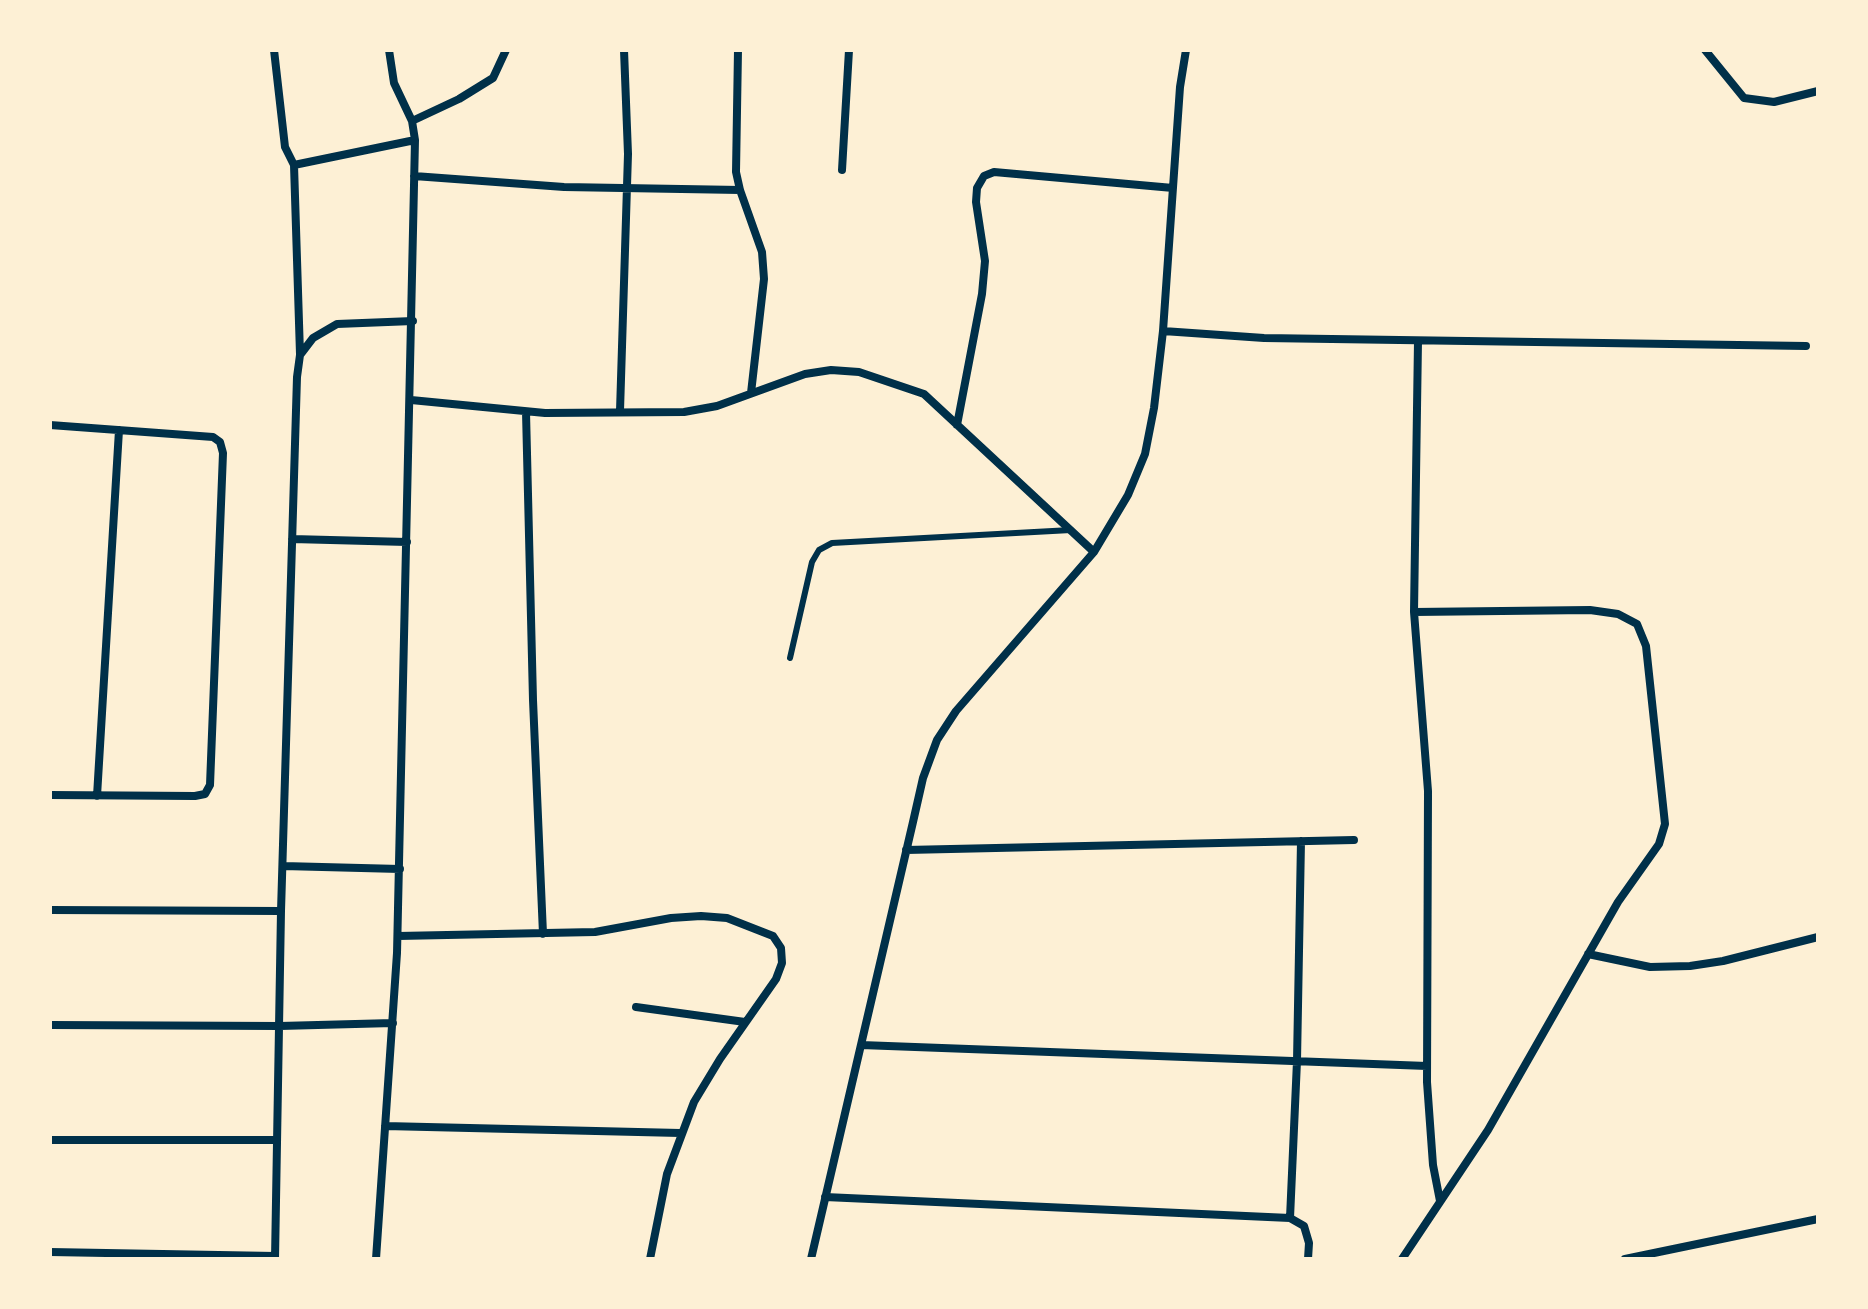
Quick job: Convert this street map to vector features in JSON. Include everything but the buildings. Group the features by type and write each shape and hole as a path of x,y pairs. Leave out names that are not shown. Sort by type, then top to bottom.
{"street":[{"path":"50,1252 275,1257 281,911 300,355 294,165 285,147 274,50"},
{"path":"376,1259 398,936 415,140 412,121 394,83 389,50"},
{"path":"412,121 459,99 493,78 506,50"},
{"path":"620,411 627,187 624,50"},
{"path":"738,50 736,172 756,228 763,265 751,393"},
{"path":"842,170 849,50"},
{"path":"811,1259 923,778 937,740 956,711 1094,552 1128,495 1145,454 1163,331 1180,87 1186,50"},
{"path":"1705,50 1744,98 1774,102 1818,91"},
{"path":"294,165 415,140"},
{"path":"957,425 982,294 985,261 976,202 977,188 984,176 994,172 1173,188"},
{"path":"414,176 510,184 740,190"},
{"path":"300,355 313,338 337,324 413,321"},
{"path":"1163,331 1264,338 1806,346"},
{"path":"1418,341 1414,612 1428,791 1427,1066 1433,1165 1440,1201"},
{"path":"411,400 526,412 684,412 717,406 805,374 831,370 859,372 924,394 1094,552"},
{"path":"526,412 543,934"},
{"path":"50,425 213,437 220,442 222,468 210,785 205,794 195,796 50,795"},
{"path":"97,796 119,430"},
{"path":"292,539 407,542"},
{"path":"1402,1259 1488,1130 1618,902 1659,844 1665,824 1646,646 1637,624 1618,614 1590,610 1414,612"},
{"path":"906,850 1354,840"},
{"path":"1290,1218 1297,1061 1301,841"},
{"path":"283,866 400,869"},
{"path":"50,910 281,911"},
{"path":"398,936 595,932 671,918 701,916 727,918 773,936 781,948 782,963 776,979 694,1102 680,1133 667,1174 650,1259"},
{"path":"1588,954 1650,967 1690,966 1723,961 1818,937"},
{"path":"636,1007 745,1022"},
{"path":"50,1025 393,1023"},
{"path":"861,1045 1427,1066"},
{"path":"385,1126 680,1133"},
{"path":"50,1140 277,1140"},
{"path":"825,1197 1290,1218 1304,1226 1309,1243 1308,1259"},
{"path":"1625,1259 1818,1219"}],"lane":[{"path":"790,658 812,562 819,550 832,543 1071,530"}]}
